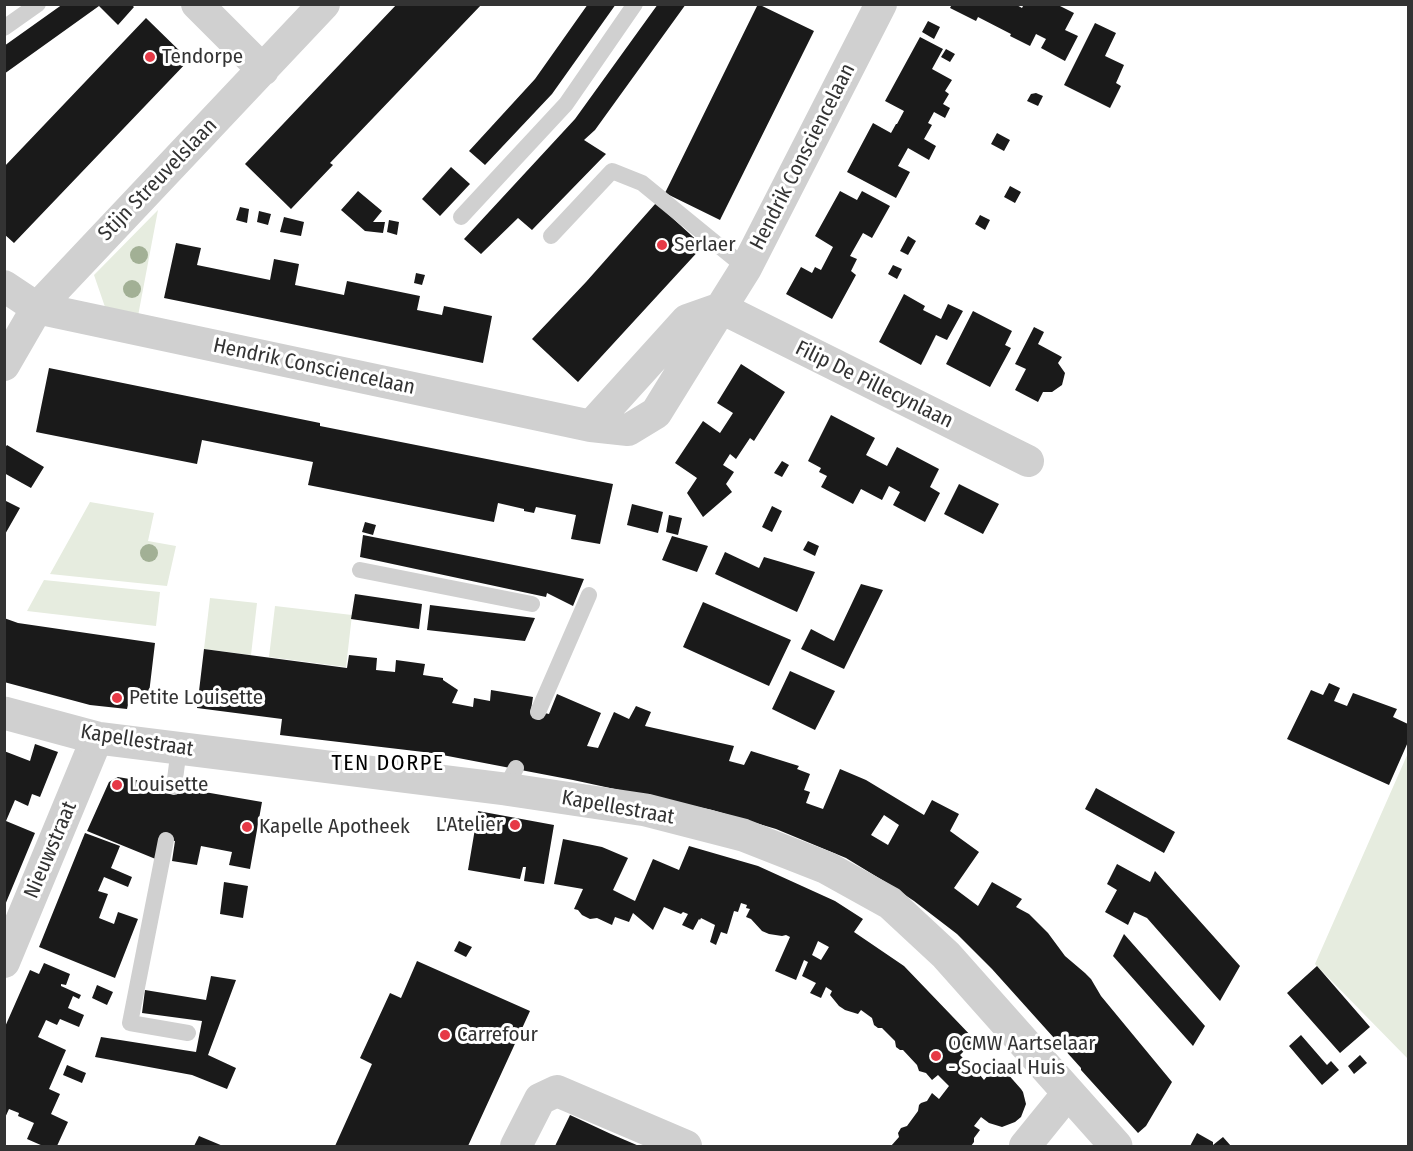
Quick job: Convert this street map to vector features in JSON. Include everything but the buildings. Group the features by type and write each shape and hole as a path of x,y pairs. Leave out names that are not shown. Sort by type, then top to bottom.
{"street":[{"path":"197,4 263,70"},
{"name":"Stijn Streuvelslaan","path":"4,365 37,308 324,4"},
{"name":"Hendrik Consciencelaan","path":"37,308 591,426 687,320 721,308 746,268 881,4"},
{"path":"4,286 37,308"},
{"name":"Filip De Pillecynlaan","path":"721,308 1028,461"},
{"name":"Kapellestraat","path":"4,713 97,738 179,748 510,779 743,835 827,868 891,903 946,955 1116,1146"},
{"name":"Nieuwstraat","path":"4,962 97,738"},
{"path":"516,1146 540,1099 557,1091 686,1146"},
{"path":"1025,1146 1068,1093"}],"lane":[{"path":"4,28 38,4"},
{"path":"461,217 566,104 634,4"},
{"path":"551,236 612,171 642,183 746,268"},
{"path":"360,570 532,604"},
{"path":"538,712 589,596"},
{"path":"174,787 179,748"},
{"path":"166,840 130,1023 188,1034"}],"shaded area":[{"path":"158,210 138,316 105,307 94,275"},
{"path":"90,502 154,513 148,541 176,546 167,586 50,574"},
{"path":"44,580 160,592 156,626 27,611"},
{"path":"210,598 257,603 251,655 204,649"},
{"path":"275,606 352,615 346,667 269,657"},
{"path":"1408,753 1408,1059 1315,964"}],"place":[{"name":"Tendorpe","path":"150,57"},
{"name":"Serlaer","path":"662,245"},
{"name":"Petite Louisette","path":"117,698"},
{"name":"Louisette","path":"117,785"},
{"name":"L'Atelier","path":"515,825"},
{"name":"Kapelle Apotheek","path":"247,827"},
{"name":"Carrefour","path":"445,1035"},
{"name":"OCMW Aartselaar - Sociaal Huis","path":"936,1056"}],"district":[{"name":"TEN DORPE","path":"388,764"}]}
